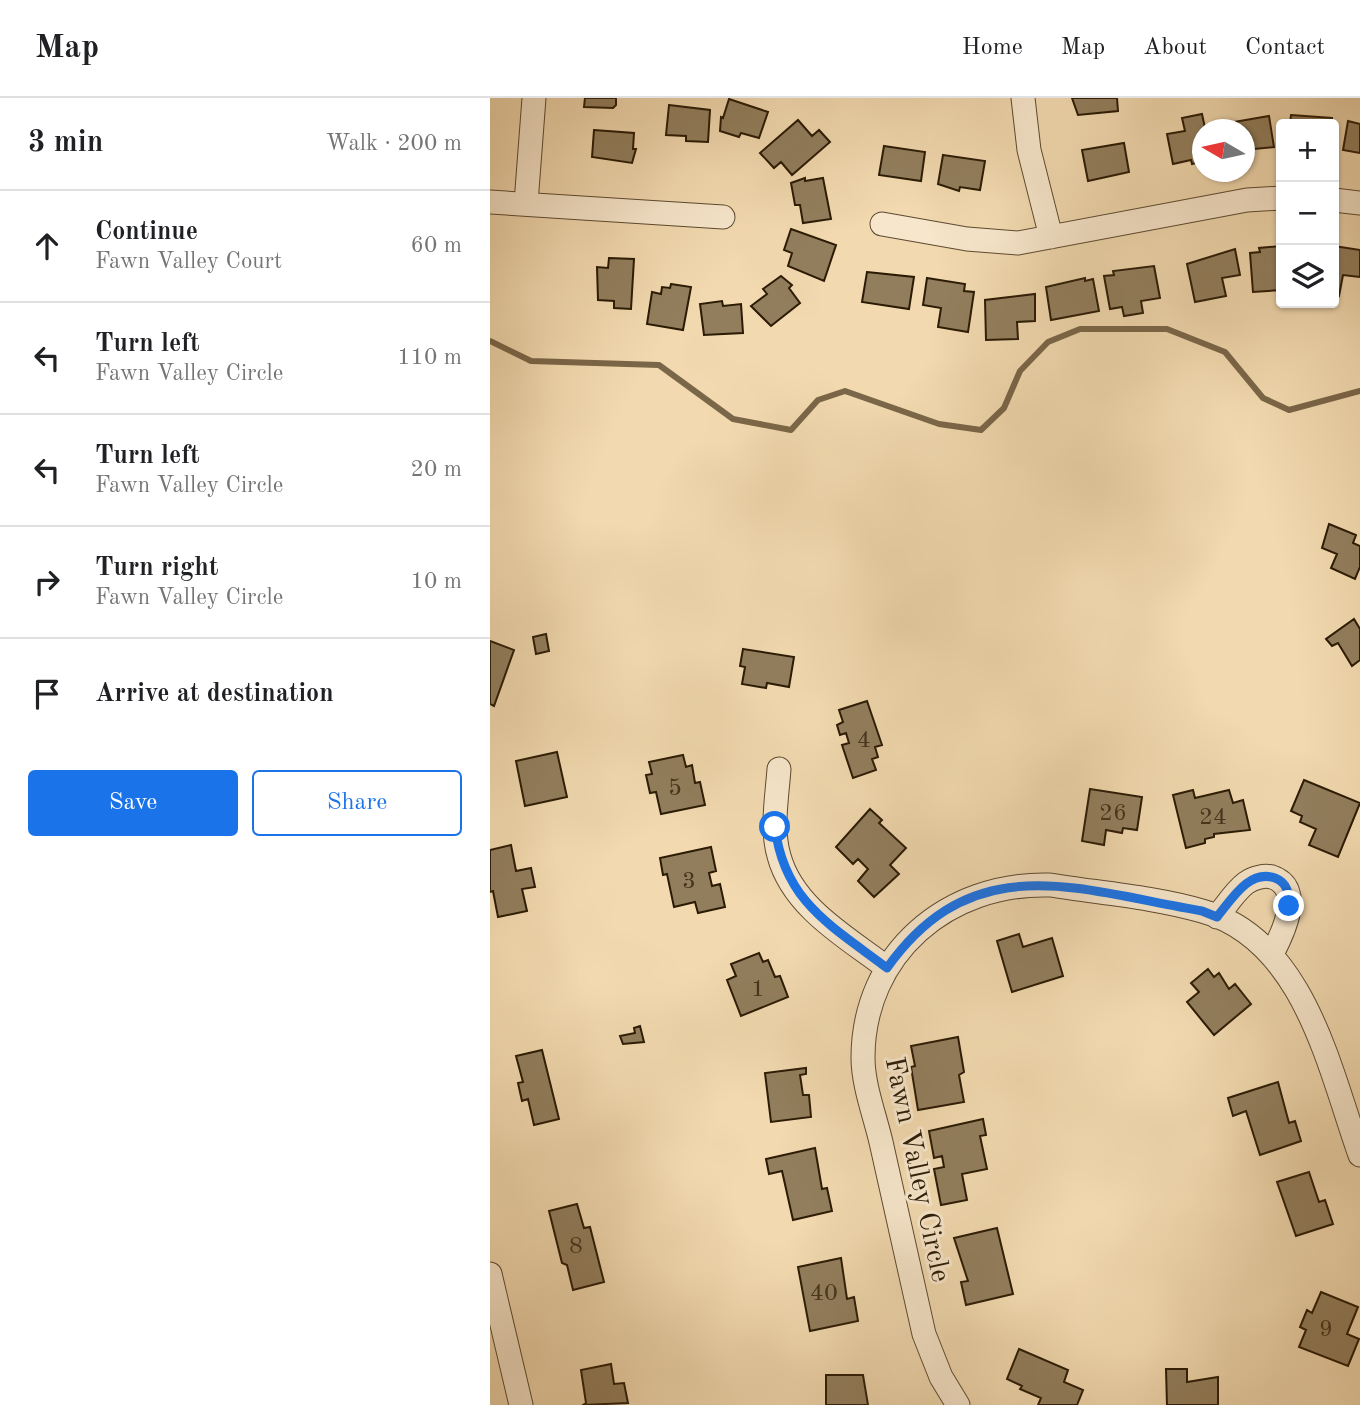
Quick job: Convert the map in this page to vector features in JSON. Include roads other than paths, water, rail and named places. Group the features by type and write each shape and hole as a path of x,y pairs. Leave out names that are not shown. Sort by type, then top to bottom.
{"street":[{"path":"526,204 534,98"},
{"path":"1023,98 1029,150 1051,237"},
{"path":"882,224 992,242 1018,243 1247,200 1276,198"},
{"path":"1339,201 1360,203"},
{"path":"490,202 723,217"},
{"path":"779,769 775,827 778,856 790,881 816,914 887,968"},
{"path":"1217,917 1247,882 1265,875 1281,880 1289,891 1289,906 1284,930 1272,954"},
{"name":"Fawn Valley Circle","path":"958,1405 941,1377 924,1334 863,1061 867,1013 887,968 905,943 927,922 967,898 1009,886 1050,885 1202,911 1238,925 1272,954 1305,1001 1360,1155"},
{"path":"490,1274 521,1405"}],"waterway":[{"path":"490,341 531,361 659,365 733,419 791,430 818,400 845,391 939,424 981,430 1004,408 1020,371 1048,342 1080,329 1167,329 1225,352 1263,398 1289,410 1360,391"}]}
